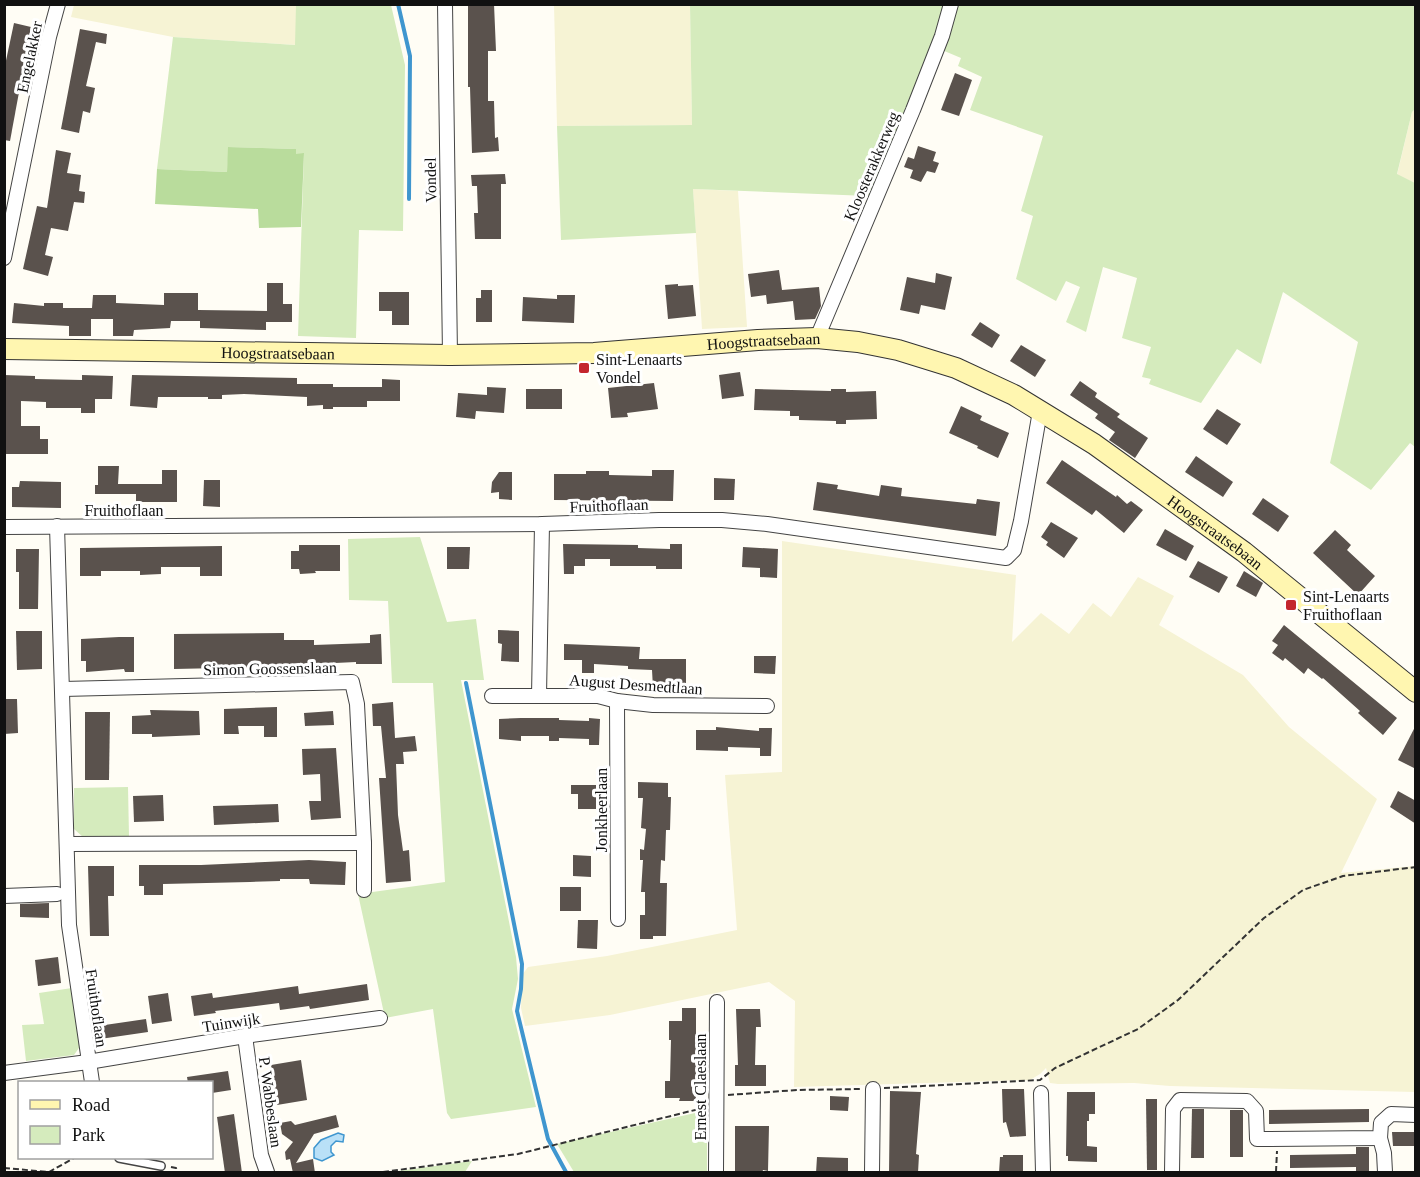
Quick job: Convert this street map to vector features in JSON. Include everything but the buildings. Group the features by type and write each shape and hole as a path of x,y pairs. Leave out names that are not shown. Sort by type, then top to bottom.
{"main road":[{"name":"Hoogstraatsebaan","path":"4,349 450,355 594,353 758,340 818,338 858,342 898,350 956,368 1014,395 1094,444 1244,552 1416,692"}],"street":[{"name":"Engelakker","path":"4,258 49,37 58,4"},
{"name":"Vondel","path":"445,4 450,355"},
{"name":"Kloosterakkerweg","path":"818,338 913,110 942,36 951,4"},
{"name":"Fruithoflaan","path":"4,527 542,524 722,520 767,524 1006,558 1014,550 1021,521 1040,411"},
{"path":"539,696 542,524"},
{"name":"Fruithoflaan","path":"57,526 69,925 88,1062"},
{"name":"Simon Goossenslaan","path":"63,689 352,682 357,704 364,890"},
{"name":"August Desmedtlaan","path":"492,696 598,696 617,701 653,705 767,706"},
{"name":"Jonkheerlaan","path":"617,701 618,919"},
{"path":"67,844 364,843"},
{"path":"4,896 57,894"},
{"name":"Ernest Claeslaan","path":"716,1173 717,1002"},
{"name":"Tuinwijk","path":"4,1073 380,1018"},
{"name":"P. Wabbeslaan","path":"245,1036 261,1155 267,1173"},
{"path":"88,1062 92,1081"},
{"path":"1040,1087 1043,1173"},
{"path":"872,1173 873,1089"},
{"path":"1172,1173 1173,1109 1180,1100 1247,1101 1256,1111 1257,1139 1380,1138"},
{"path":"1385,1173 1384,1153 1380,1138 1381,1123 1391,1114 1416,1115"}],"lane":[{"path":"125,1159 161,1166"}],"path":[{"path":"1040,1087 1055,1068 1138,1029 1178,1000 1264,918 1303,890 1343,876 1416,867"},
{"path":"382,1173 518,1154 717,1104"},
{"path":"1276,1173 1277,1139"},
{"path":"4,1168 48,1172 72,1159"}],"shaded area":[{"path":"74,5 296,5 296,45 173,37 71,17"},
{"path":"554,5 690,5 692,125 557,126"},
{"path":"1415,109 1415,183 1397,175 1412,112"},
{"path":"693,189 738,191 747,327 702,329"},
{"path":"782,541 1016,575 1012,642 1041,613 1069,634 1093,603 1111,617 1138,577 1174,596 1159,625 1243,675 1289,727 1377,799 1341,873 1415,866 1415,1092 1170,1086 1134,1083 1058,1084 1050,1083 1046,1068 1030,1080 794,1087 795,1001 769,982 610,1015 525,1026 521,1008 522,975 528,967 607,956 737,930 725,775 782,772"}],"green space":[{"path":"296,5 391,5 405,65 403,231 359,230 356,338 298,336 304,154 296,154 296,149 229,147 227,172 157,169 173,37 295,45"},
{"path":"690,5 945,5 923,69 868,196 693,189 696,233 561,240 557,126 692,125"},
{"path":"958,5 1415,5 1415,109 1412,112 1397,174 1415,183 1415,447 1410,443 1371,490 1330,463 1358,342 1283,292 1261,364 1237,349 1201,403 1149,384 1151,379 1142,377 1151,347 1122,338 1137,278 1103,267 1086,332 1066,322 1080,287 1066,281 1056,301 1016,279 1033,216 1021,211 1043,136 970,110 982,77 958,66 961,58 942,50"},
{"path":"228,147 296,149 296,154 304,153 301,227 259,228 258,209 155,204 157,169 227,172"},
{"path":"420,537 447,622 476,619 484,680 461,680 516,957 518,979 512,1009 536,1107 451,1119 447,1113 433,1009 385,1018 358,894 445,882 433,683 392,683 388,601 349,600 348,539"},
{"path":"128,787 129,836 83,837 74,829 74,788"},
{"path":"72,988 81,1045 74,1055 26,1061 22,1025 44,1024 39,993"},
{"path":"704,1111 707,1114 707,1172 574,1172 557,1144"},
{"path":"472,1161 465,1172 397,1172 398,1171"}],"water":[{"path":"338,1133 344,1135 343,1142 336,1141 331,1146 331,1152 334,1155 322,1161 314,1158 314,1148 321,1140"}],"waterway":[{"path":"398,4 410,56 409,199"},
{"path":"466,683 522,964 517,1011 548,1139 566,1172"}],"place":[{"name":"Sint-Lenaarts Vondel","path":"584,368"},
{"name":"Sint-Lenaarts Fruithoflaan","path":"1291,605"}]}
